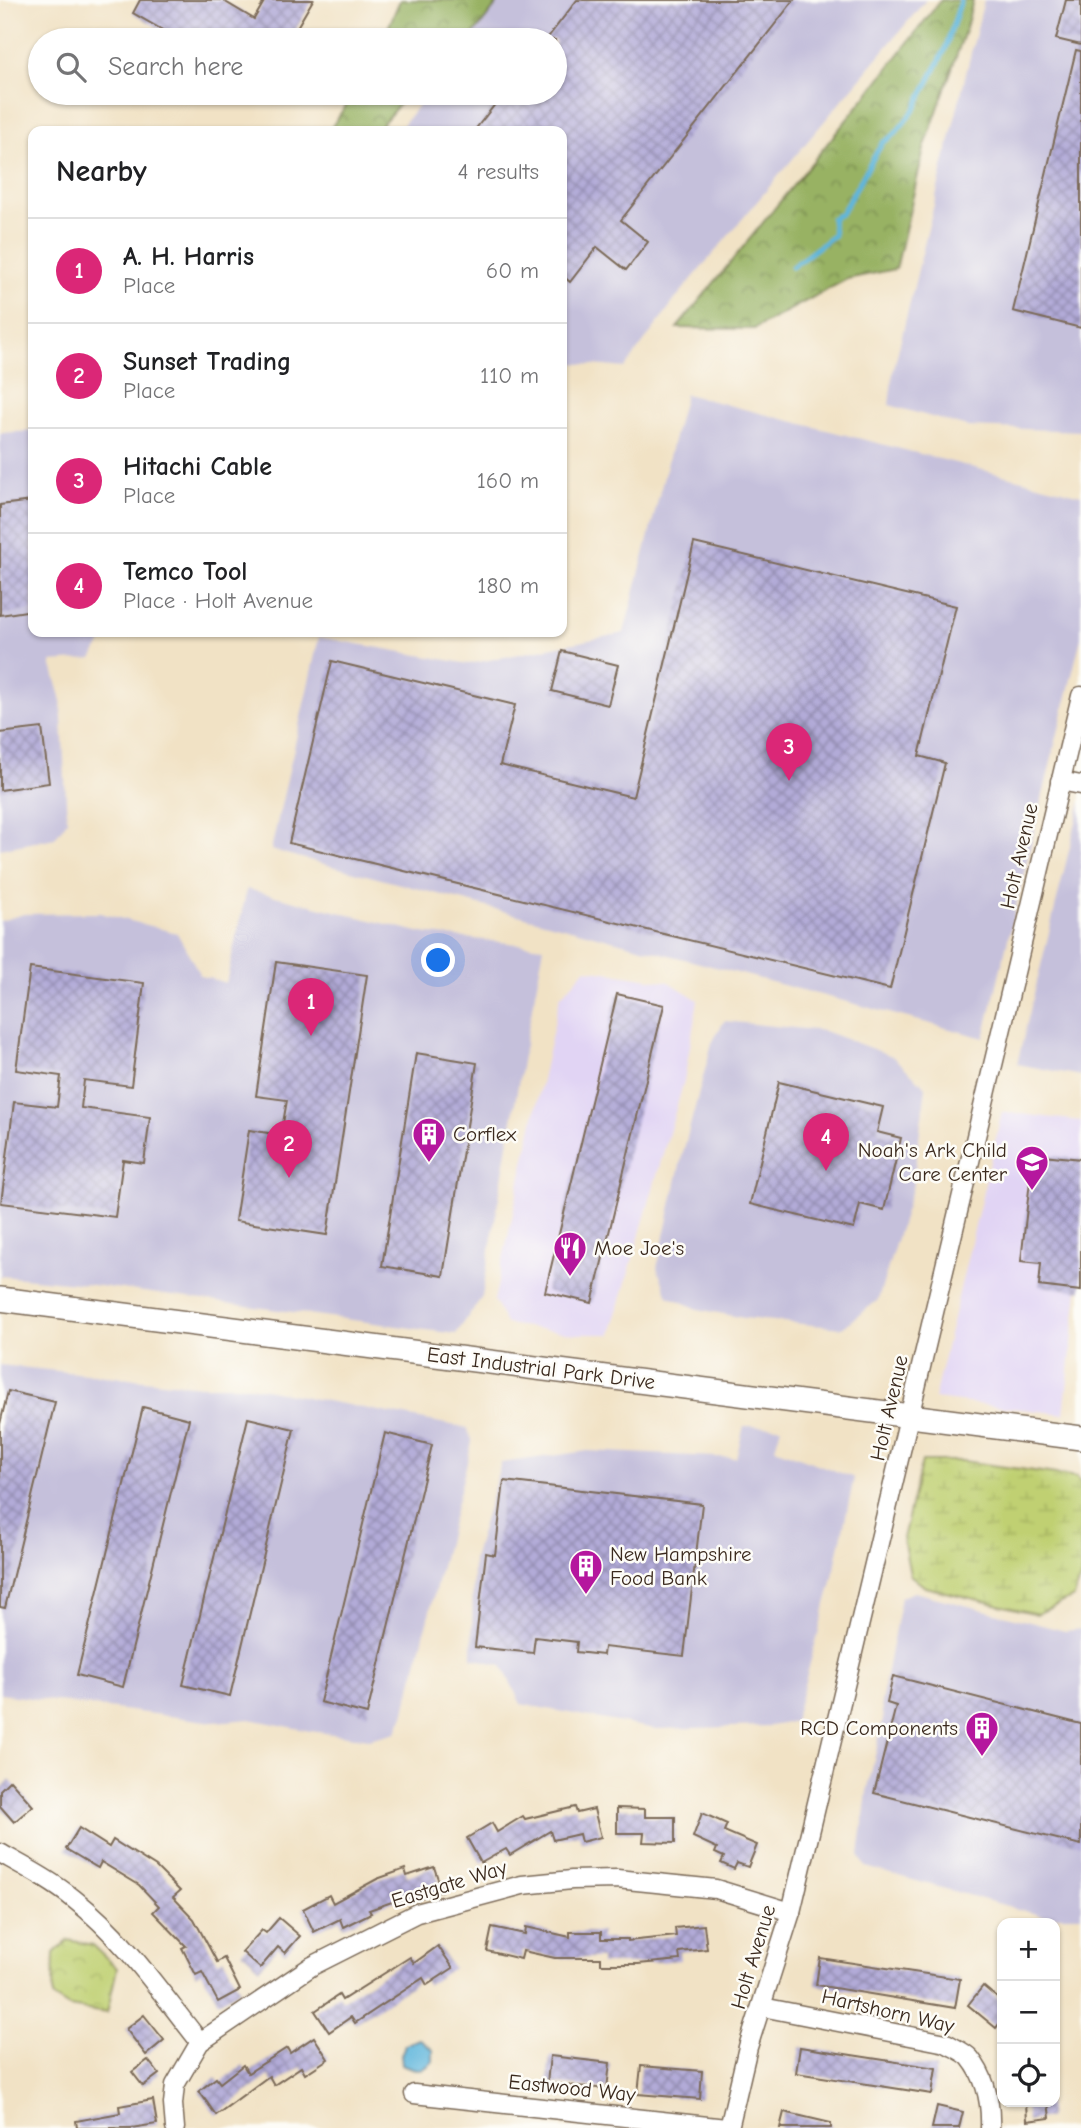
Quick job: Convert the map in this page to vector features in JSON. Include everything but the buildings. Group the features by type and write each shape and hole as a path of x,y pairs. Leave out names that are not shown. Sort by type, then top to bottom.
{"street":[{"name":"Holt Avenue","path":"728,2128 748,2047 790,1912 1081,696"},
{"path":"1060,781 1081,785"},
{"name":"East Industrial Park Drive","path":"0,1299 1081,1438"},
{"path":"5,1860 73,1897 103,1924 146,1971 200,2042"},
{"name":"Eastgate Way","path":"175,2128 175,2085 200,2042 312,1966 417,1913 522,1885 617,1879 716,1889 790,1912"},
{"name":"Hartshorn Way","path":"762,2007 946,2043 969,2056 978,2072 988,2092 990,2128"},
{"name":"Eastwood Way","path":"414,2094 728,2128"}],"shaded area":[{"path":"500,0 926,0 677,297 625,368 567,362 567,126 402,126 419,105 567,105 567,28 478,28"},
{"path":"984,0 1081,0 1081,431 967,427 889,405 893,372"},
{"path":"685,394 1081,495 1081,638 984,1038 271,850 319,637 469,664 624,633"},
{"path":"28,431 28,637 105,637 92,659 51,662 61,697 67,821 55,838 0,849 0,433"},
{"path":"1081,801 1081,1076 1017,1064"},
{"path":"247,889 422,933 544,947 482,1297 456,1334 77,1283 0,1276 0,921 24,914 100,913 177,933 201,976 226,983"},
{"path":"586,969 669,982 698,1000 684,1081 611,1334 575,1334 506,1324 494,1301 560,997"},
{"path":"724,1021 824,1031 892,1056 926,1087 912,1189 878,1300 842,1328 744,1318 698,1309 668,1296 657,1268 681,1160 712,1043"},
{"name":"Noah's Ark Child Care Center","path":"1002,1112 1081,1121 1081,1264 1064,1414 934,1399"},
{"path":"0,1365 201,1386 249,1386 467,1428 472,1442 404,1715 396,1732 369,1739 250,1719 214,1722 0,1694"},
{"path":"744,1426 781,1427 775,1448 854,1478 831,1586 794,1722 770,1726 655,1729 521,1704 502,1665 472,1658 473,1559 501,1463 588,1451 736,1458"},
{"path":"914,1592 1065,1631 1081,1629 1081,1916 1043,1916 866,1867 859,1855 867,1792 883,1720 881,1703 901,1597"}],"green space":[{"path":"400,0 500,0 478,28 388,28"},
{"path":"941,0 973,0 924,149 896,269 847,279 754,329 677,328 871,90"},
{"path":"346,105 399,105 380,126 332,126"},
{"path":"922,1461 963,1461 1077,1477 1081,1484 1081,1576 1074,1597 1037,1614 925,1587 910,1575 903,1538"},
{"path":"68,1940 93,1945 117,1968 107,2013 69,2007 53,1997 54,1953"}],"water":[{"path":"419,2039 433,2050 433,2061 419,2069 402,2064 401,2055 405,2045"}],"waterway":[{"path":"792,267 834,235 832,218 841,214 882,143 894,135 915,109 945,50 961,0"}],"place":[{"name":"Hitachi Cable","path":"789,781"},
{"name":"A. H. Harris","path":"311,1036"},
{"name":"Corflex","path":"429,1164"},
{"name":"Temco Tool","path":"826,1171"},
{"name":"Sunset Trading","path":"289,1178"},
{"name":"Noah's Ark Child Care Center","path":"1032,1192"},
{"name":"Moe Joe's","path":"570,1278"},
{"name":"New Hampshire Food Bank","path":"586,1596"},
{"name":"RCD Components","path":"982,1758"}]}
